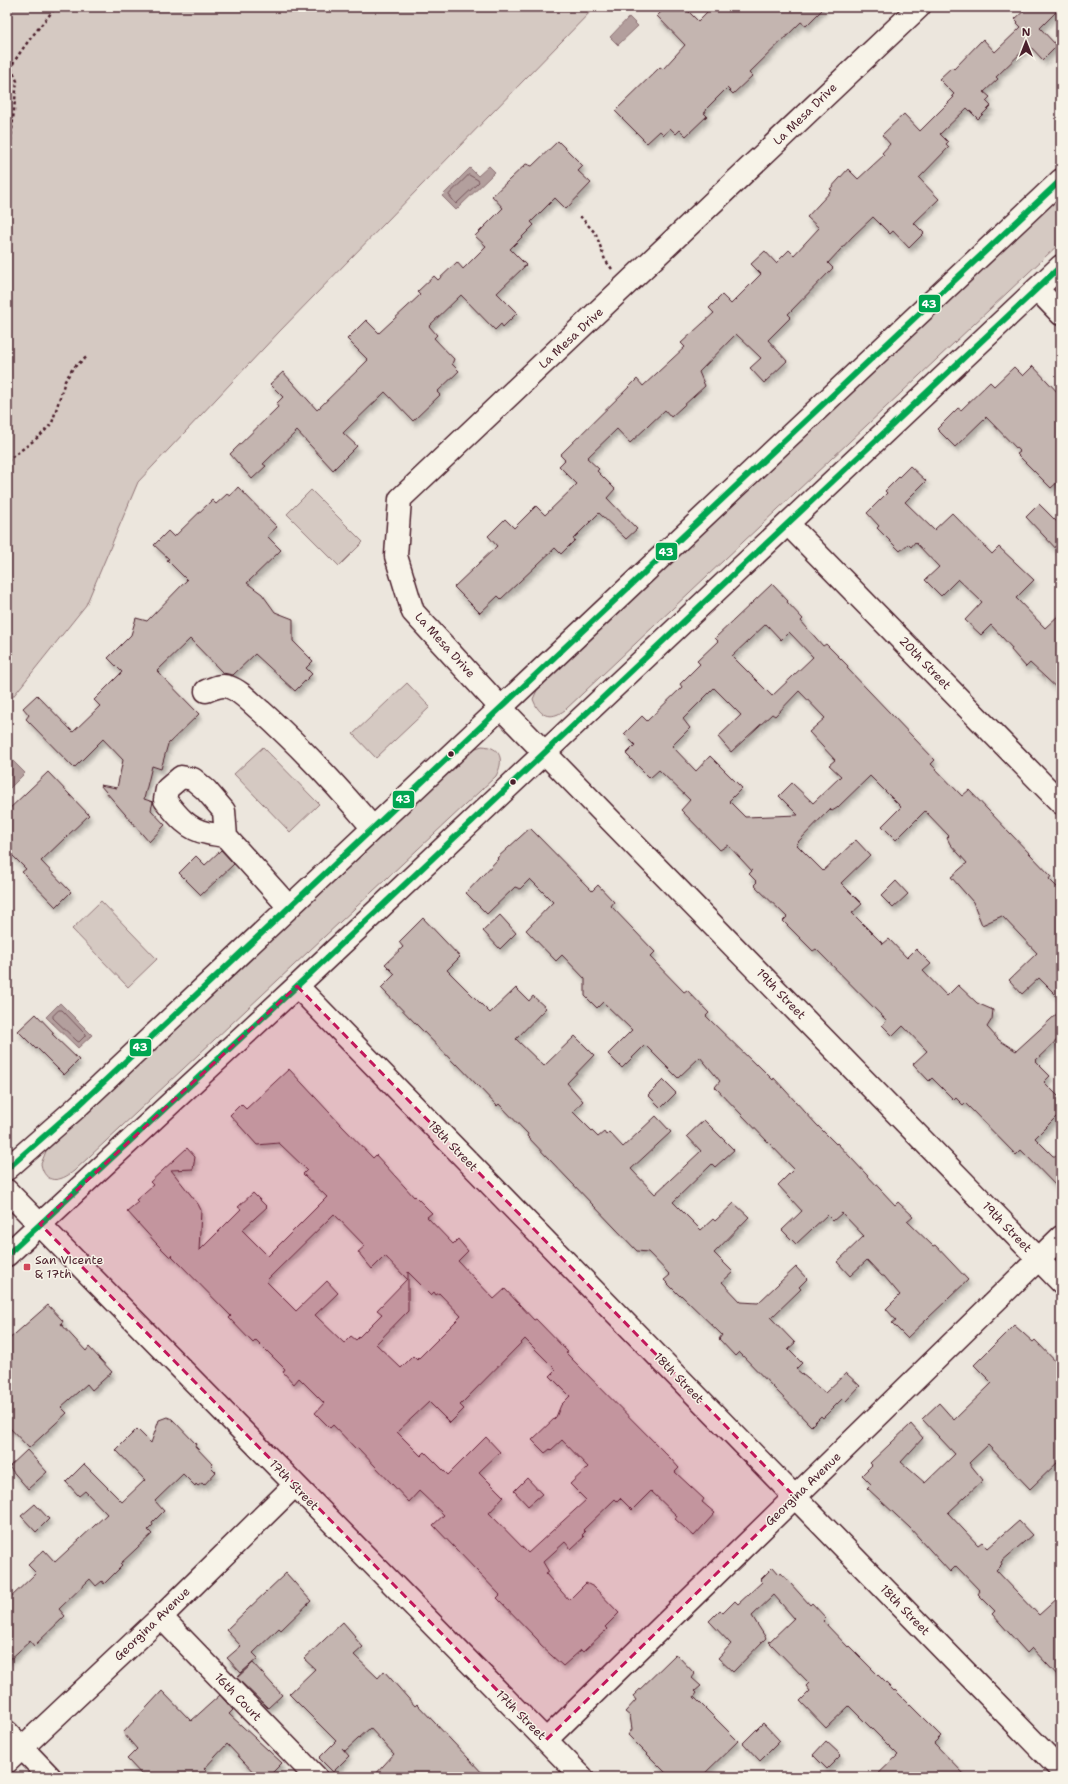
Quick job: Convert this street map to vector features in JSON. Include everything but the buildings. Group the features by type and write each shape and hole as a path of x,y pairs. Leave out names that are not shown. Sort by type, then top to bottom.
{"street":[{"name":"La Mesa Drive","path":"501,708 414,612 396,556 400,500 919,7"},
{"path":"7,1169 75,1109 1061,180"},
{"path":"7,1255 297,986 1061,266"},
{"path":"1037,289 1061,314"},
{"name":"20th Street","path":"788,524 1061,803"},
{"path":"206,691 220,686 228,686 242,694 270,719 340,788 373,828"},
{"name":"19th Street","path":"501,708 1061,1282"},
{"path":"226,837 289,907"},
{"name":"18th Street","path":"297,986 1061,1770"},
{"name":"17th Street","path":"7,1191 582,1777"},
{"name":"Georgina Avenue","path":"546,1740 1061,1238"},
{"name":"Georgina Avenue","path":"14,1755 160,1617 295,1486"},
{"name":"16th Court","path":"160,1617 316,1777"},
{"path":"7,1732 14,1755 50,1777"}],"path":[{"path":"7,75 11,66 30,38 56,7"},
{"path":"7,177 17,81 11,66"},
{"path":"580,216 596,234 605,260 614,271"},
{"path":"7,460 41,435 52,423 65,381 73,368 88,356"}],"highlighted area":[{"path":"297,986 795,1497 546,1740 40,1224"}],"shaded area":[{"path":"7,7 595,7 279,332 138,482 86,605 7,704"},
{"path":"1061,194 1061,242 565,710 550,716 542,713 538,709 533,699 539,686"},
{"path":"311,490 363,542 339,566 287,514"},
{"path":"407,683 430,707 376,758 353,734"},
{"path":"482,746 494,749 500,756 499,770 496,776 74,1171 64,1178 54,1180 46,1176 41,1164 46,1151 470,750"},
{"path":"263,747 319,804 290,832 234,774"},
{"path":"101,901 157,959 128,987 72,929"}],"water":[{"path":"629,17 638,26 618,45 610,37"},
{"path":"489,166 495,172 456,210 442,196 470,168 478,176"},
{"path":"11,759 25,773 7,791 7,763"},
{"path":"60,1003 92,1035 78,1048 46,1017"}],"transit line":[{"name":"43","path":"7,1169 75,1109 1061,180"},
{"name":"43","path":"7,1255 297,986 1061,266"}],"place":[{"name":"San Vicente & 17th","path":"27,1267"}]}
